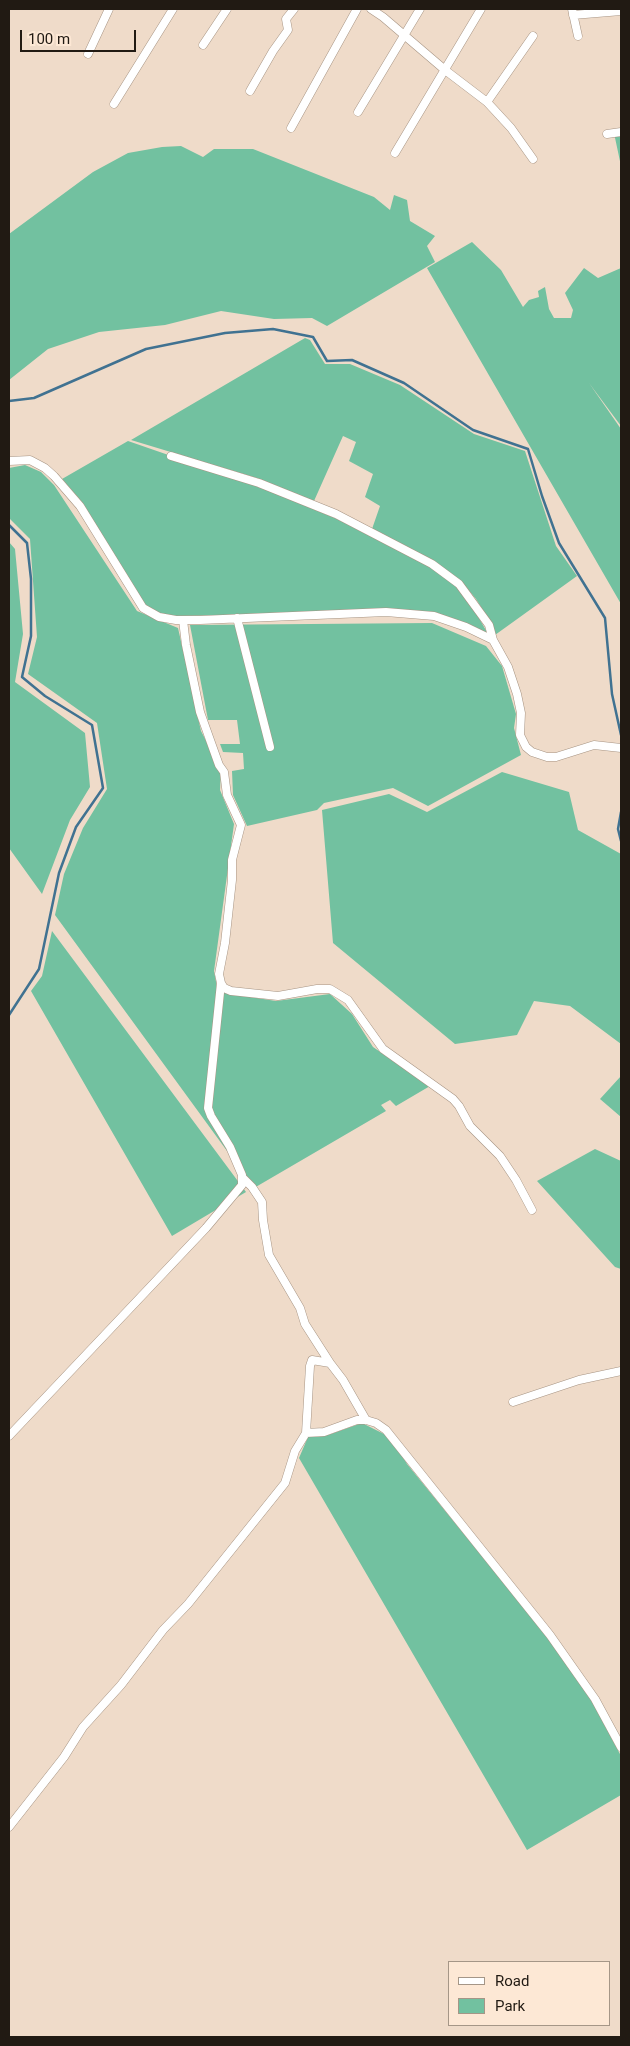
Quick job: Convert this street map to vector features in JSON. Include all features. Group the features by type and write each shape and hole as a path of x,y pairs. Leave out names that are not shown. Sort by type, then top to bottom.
{"street":[{"path":"88,54 109,9"},
{"path":"114,104 173,9"},
{"path":"203,44 228,9"},
{"path":"250,91 273,51 288,30 286,19 294,9"},
{"path":"291,128 357,9"},
{"path":"371,9 487,102 511,128 533,159"},
{"path":"358,112 420,9"},
{"path":"395,153 481,9"},
{"path":"578,36 572,12 621,11"},
{"path":"487,102 533,36"},
{"path":"608,134 621,132"},
{"path":"171,456 259,483 336,514 432,564 459,584 489,625 493,640 514,681 521,713 520,735 526,748 539,755 556,757 594,745 620,748"},
{"path":"9,461 30,460 45,468 54,476 80,506 143,608 159,617 183,620 386,612 434,616 466,627 493,640"},
{"path":"237,618 270,747"},
{"path":"183,620 186,645 203,721 219,765 224,772 228,800 241,825 232,860 232,880 225,943 219,974 221,983 208,1108 230,1146 243,1178 262,1202 263,1220 270,1255 300,1308 305,1324 343,1380 366,1420"},
{"path":"221,983 224,988 231,991 278,996 316,989 330,989 348,1000 383,1048 453,1099 470,1126 500,1156 516,1180 532,1210"},
{"path":"9,1436 206,1228 242,1185 243,1178"},
{"path":"9,1827 64,1758 83,1727 120,1685 163,1630 188,1604 285,1483 295,1452 306,1433 310,1366 312,1360 330,1363"},
{"path":"513,1402 579,1380 621,1371"},
{"path":"306,1433 324,1432 357,1420 376,1423 386,1430 400,1445 412,1464 437,1492 550,1635 595,1700 621,1747"}],"green space":[{"path":"614,133 621,133 621,166"},
{"path":"181,146 203,157 214,149 253,149 374,197 390,210 394,195 407,200 410,221 435,236 427,246 435,262 327,326 312,318 274,319 221,311 165,325 99,332 48,349 9,380 9,234 93,172 128,153"},
{"path":"472,242 501,270 523,307 529,300 539,297 538,291 545,287 549,309 554,318 571,318 573,310 565,293 584,268 598,278 621,268 621,426 589,383 621,429 621,604 427,268"},
{"path":"305,338 310,340 325,364 350,364 400,385 474,434 525,451 556,546 577,576 495,635 491,623 476,599 460,580 432,560 372,529 380,506 365,497 373,474 349,461 356,442 343,436 314,501 260,479 131,440"},
{"path":"128,441 258,486 337,519 430,567 457,587 471,604 488,634 435,612 174,616 160,613 146,606 81,501 62,479"},
{"path":"25,465 41,472 54,485 137,611 178,628 201,731 221,770 220,790 234,824 214,971 218,992 276,1001 330,994 352,1014 373,1047 430,1086 396,1106 390,1100 381,1105 386,1111 254,1188 55,915 64,874 83,828 107,789 97,723 28,674 37,637 30,539 9,518 9,468"},
{"path":"9,542 15,549 23,634 15,682 85,733 90,787 70,820 42,894 9,848"},
{"path":"432,623 486,646 502,666 516,714 514,728 521,755 428,806 393,788 324,803 317,810 247,826 233,795 232,771 244,769 243,753 223,752 220,744 240,744 237,720 208,720 190,625"},
{"path":"502,772 569,792 578,830 621,854 621,1044 570,1006 534,1001 517,1035 455,1044 333,943 322,810 389,794 427,812"},
{"path":"52,931 246,1192 172,1236 31,991 42,976"},
{"path":"621,1076 621,1117 600,1099"},
{"path":"595,1149 621,1161 621,1269 615,1267 537,1181"},
{"path":"362,1423 388,1436 398,1448 407,1464 547,1636 591,1699 621,1756 621,1795 527,1850 299,1458 308,1437 325,1436"}],"waterway":[{"path":"9,401 34,398 146,349 225,333 273,329 313,337 327,361 352,360 404,383 473,430 528,449 559,543 605,618 612,694 621,735"},
{"path":"9,525 27,543 31,579 31,636 22,677 45,696 92,725 103,788 76,827 59,873 39,969 9,1015"},
{"path":"621,812 618,829 621,841"}]}
